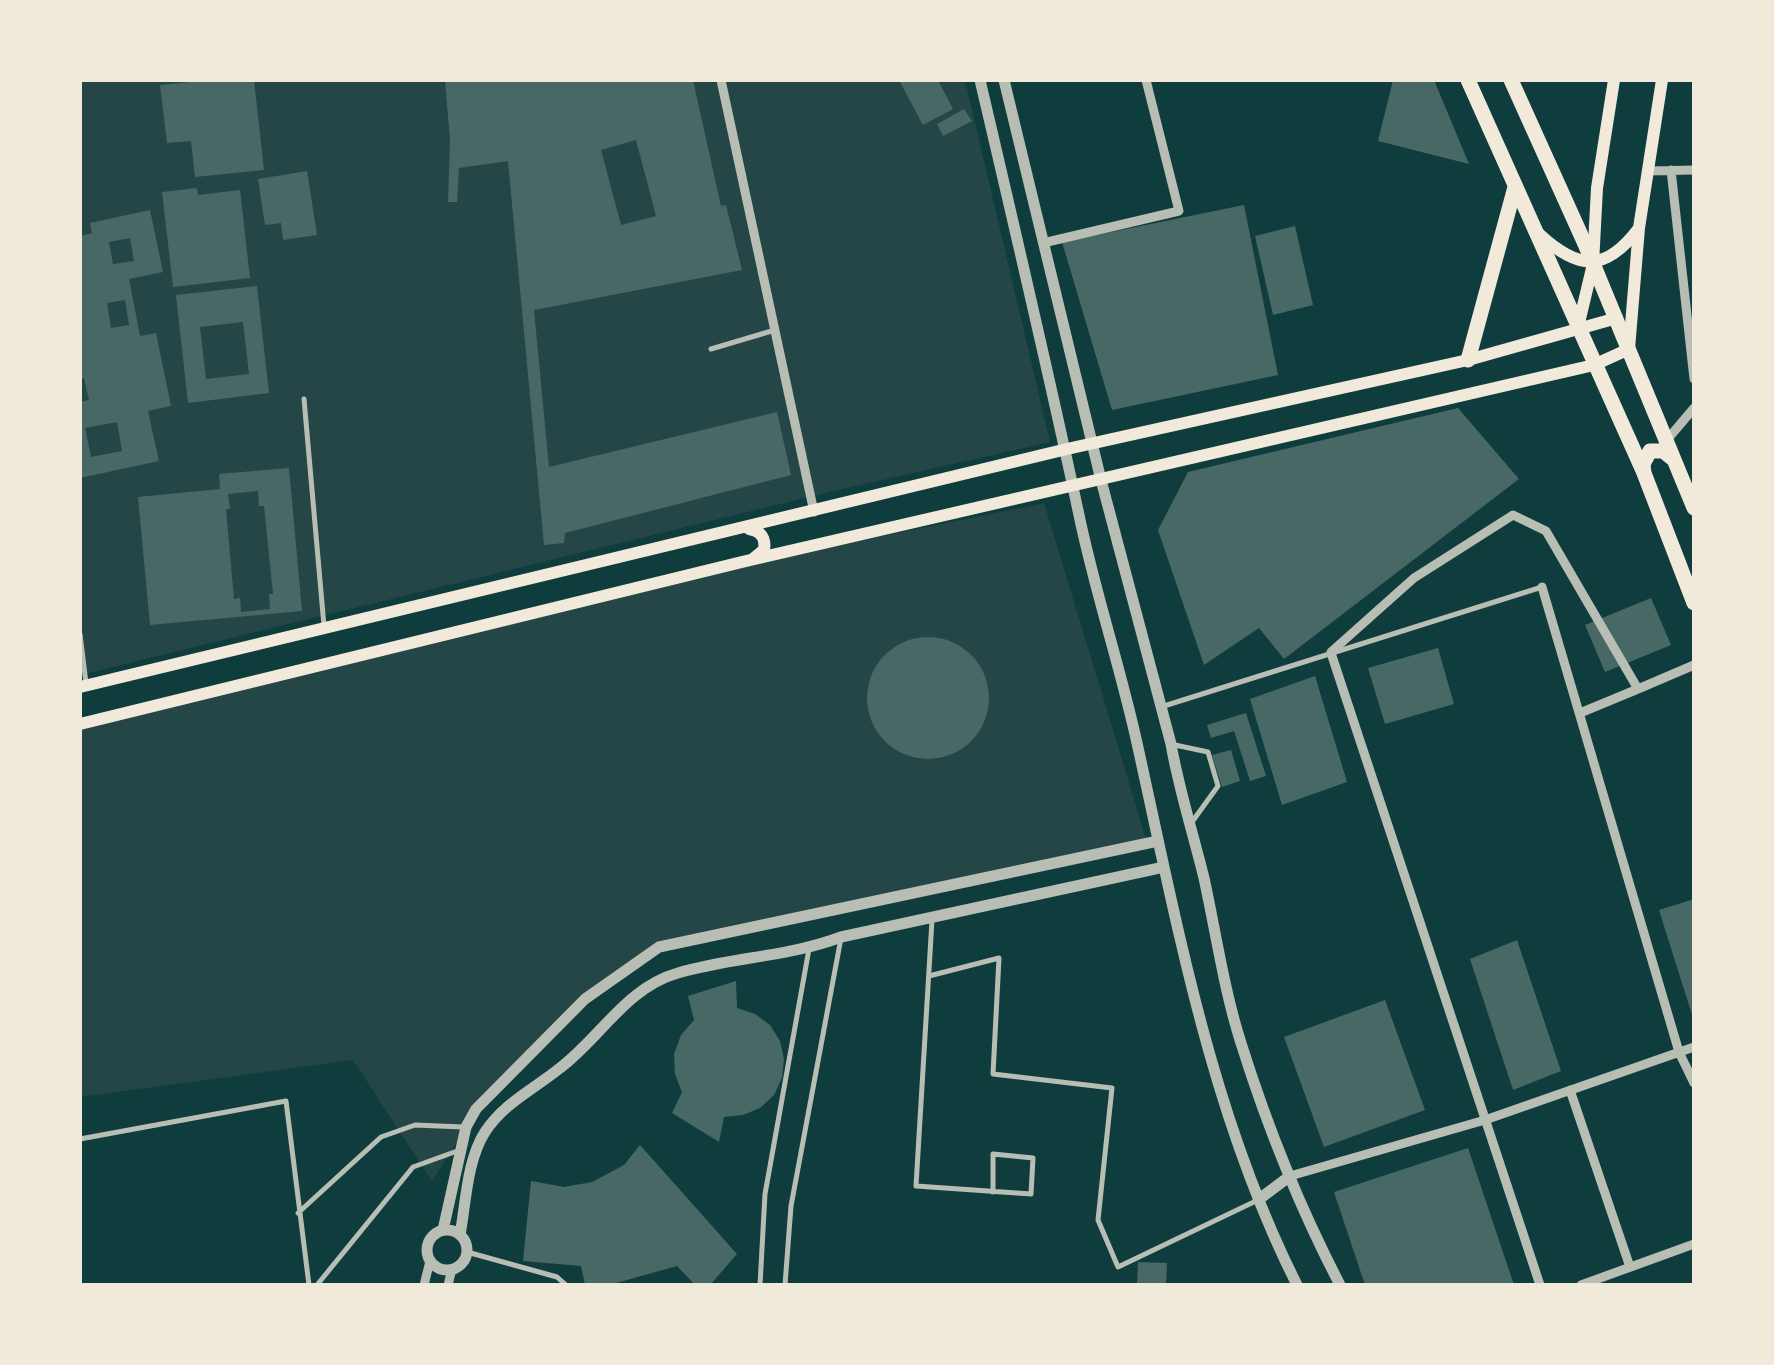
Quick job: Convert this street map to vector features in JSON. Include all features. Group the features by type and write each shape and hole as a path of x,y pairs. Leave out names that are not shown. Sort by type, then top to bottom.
{"main road":[{"path":"1468,80 1644,474 1694,603"},
{"path":"1511,80 1594,264 1693,502"},
{"path":"1577,330 1594,264 1596,188 1614,80"},
{"path":"1629,349 1639,228 1662,80"},
{"path":"1468,360 1515,187"},
{"path":"1534,229 1570,258 1594,264 1621,249 1639,228"},
{"path":"83,686 1067,449 1468,360 1616,318"},
{"path":"80,724 746,561 1594,365 1629,349"},
{"path":"1644,474 1643,464 1650,450 1664,451 1673,459"},
{"path":"739,530 754,530 764,540 761,554 746,561"}],"street":[{"path":"720,80 814,512"},
{"path":"980,80 1208,1053 1240,1157 1297,1285"},
{"path":"1004,80 1101,480 1172,744 1178,786 1240,1041 1312,1231 1340,1285"},
{"path":"1044,244 1178,211 1146,80"},
{"path":"1670,170 1689,288 1694,379"},
{"path":"1648,171 1694,170"},
{"path":"1666,441 1694,408"},
{"path":"1540,1285 1331,653 1414,578 1513,515 1546,531 1638,689"},
{"path":"1542,586 1680,1052 1694,1083"},
{"path":"1580,713 1694,665"},
{"path":"443,1230 466,1127 476,1109 584,999 659,947 1158,841"},
{"path":"430,1262 441,1270 452,1269 464,1261 466,1252 460,1235 471,1170 486,1131 512,1101 562,1067 635,995 675,973 809,949 842,937 1164,867"},
{"path":"1258,1200 1290,1176 1485,1120 1694,1047"},
{"path":"1570,1090 1630,1267"},
{"path":"424,1285 430,1262 427,1245 434,1234 443,1230 460,1235"},
{"path":"1581,1285 1694,1244"},
{"path":"448,1285 452,1269"}],"lane":[{"path":"712,349 775,330"},
{"path":"304,399 324,628"},
{"path":"1161,707 1542,586"},
{"path":"80,634 83,686"},
{"path":"1172,744 1208,752 1218,786 1190,825"},
{"path":"932,917 916,1186 993,1192 1031,1194 1033,1158 993,1154 993,1192"},
{"path":"785,1285 791,1206 842,937"},
{"path":"760,1285 764,1194 809,949"},
{"path":"929,976 999,958 993,1074 1112,1088 1098,1220 1118,1266 1258,1200"},
{"path":"80,1139 286,1101 309,1285"},
{"path":"298,1213 381,1137 415,1125 466,1127"},
{"path":"317,1285 413,1167 463,1149"},
{"path":"466,1252 557,1276 566,1285"}],"shaded area":[{"path":"80,80 965,80 1050,442 80,675"},
{"path":"1044,503 1147,842 659,950 585,1002 476,1112 432,1181 353,1060 80,1097 80,727 746,564"}],"building":[{"path":"254,80 264,170 195,177 191,141 167,143 160,85"},
{"path":"445,80 693,80 721,206 726,205 742,270 534,310 549,467 777,412 791,475 565,533 564,543 544,545 508,161 459,168 457,202 448,202 450,140","holes":["636,140 656,216 621,225 601,150"]},
{"path":"899,80 938,80 953,109 923,125"},
{"path":"1393,80 1434,80 1469,164 1378,141"},
{"path":"964,109 972,121 943,136 937,124"},
{"path":"307,171 317,235 283,240 281,223 265,225 258,179"},
{"path":"197,188 198,195 240,190 250,278 173,287 162,192"},
{"path":"1244,205 1278,375 1112,410 1062,242"},
{"path":"150,210 163,272 129,279 140,336 156,333 171,406 148,411 159,461 80,478 80,402 89,400 84,378 80,379 80,236 92,233 90,223","holes":["130,238 134,261 113,264 109,242","125,300 129,325 111,328 107,303","117,422 122,451 91,457 85,428"]},
{"path":"1295,226 1313,305 1273,315 1255,236"},
{"path":"257,286 269,393 188,403 176,295","holes":["243,322 249,374 206,379 200,327"]},
{"path":"1458,408 1519,479 1284,659 1259,628 1204,665 1158,530 1188,472"},
{"path":"289,468 302,611 150,625 138,497 220,489 219,474","holes":["258,491 259,506 264,506 273,594 269,594 270,609 241,612 240,598 234,599 228,494"]},
{"path":"1651,598 1671,645 1605,672 1585,625"},
{"path":"928,637 951,642 971,655 984,675 989,698 984,721 971,741 951,754 928,759 905,754 885,741 872,721 867,698 872,675 885,655 905,642"},
{"path":"1438,648 1454,704 1385,724 1368,668"},
{"path":"1315,676 1347,782 1282,805 1250,699"},
{"path":"1246,713 1266,776 1250,781 1234,731 1211,738 1207,725"},
{"path":"1231,750 1240,781 1222,787 1212,755"},
{"path":"1694,899 1694,1018 1693,1018 1659,910"},
{"path":"1517,940 1561,1071 1513,1090 1470,959"},
{"path":"736,981 737,1008 770,1025 780,1041 784,1059 782,1078 774,1095 760,1108 724,1117 719,1142 672,1113 682,1092 675,1074 674,1054 681,1035 694,1020 688,996"},
{"path":"1385,1000 1425,1110 1324,1147 1284,1037"},
{"path":"640,1145 737,1254 710,1285 695,1285 677,1266 609,1285 585,1285 581,1266 523,1261 531,1181 564,1187 592,1182 624,1165"},
{"path":"1468,1148 1514,1285 1365,1285 1334,1192"},
{"path":"1138,1262 1167,1263 1166,1285 1137,1285"}]}
